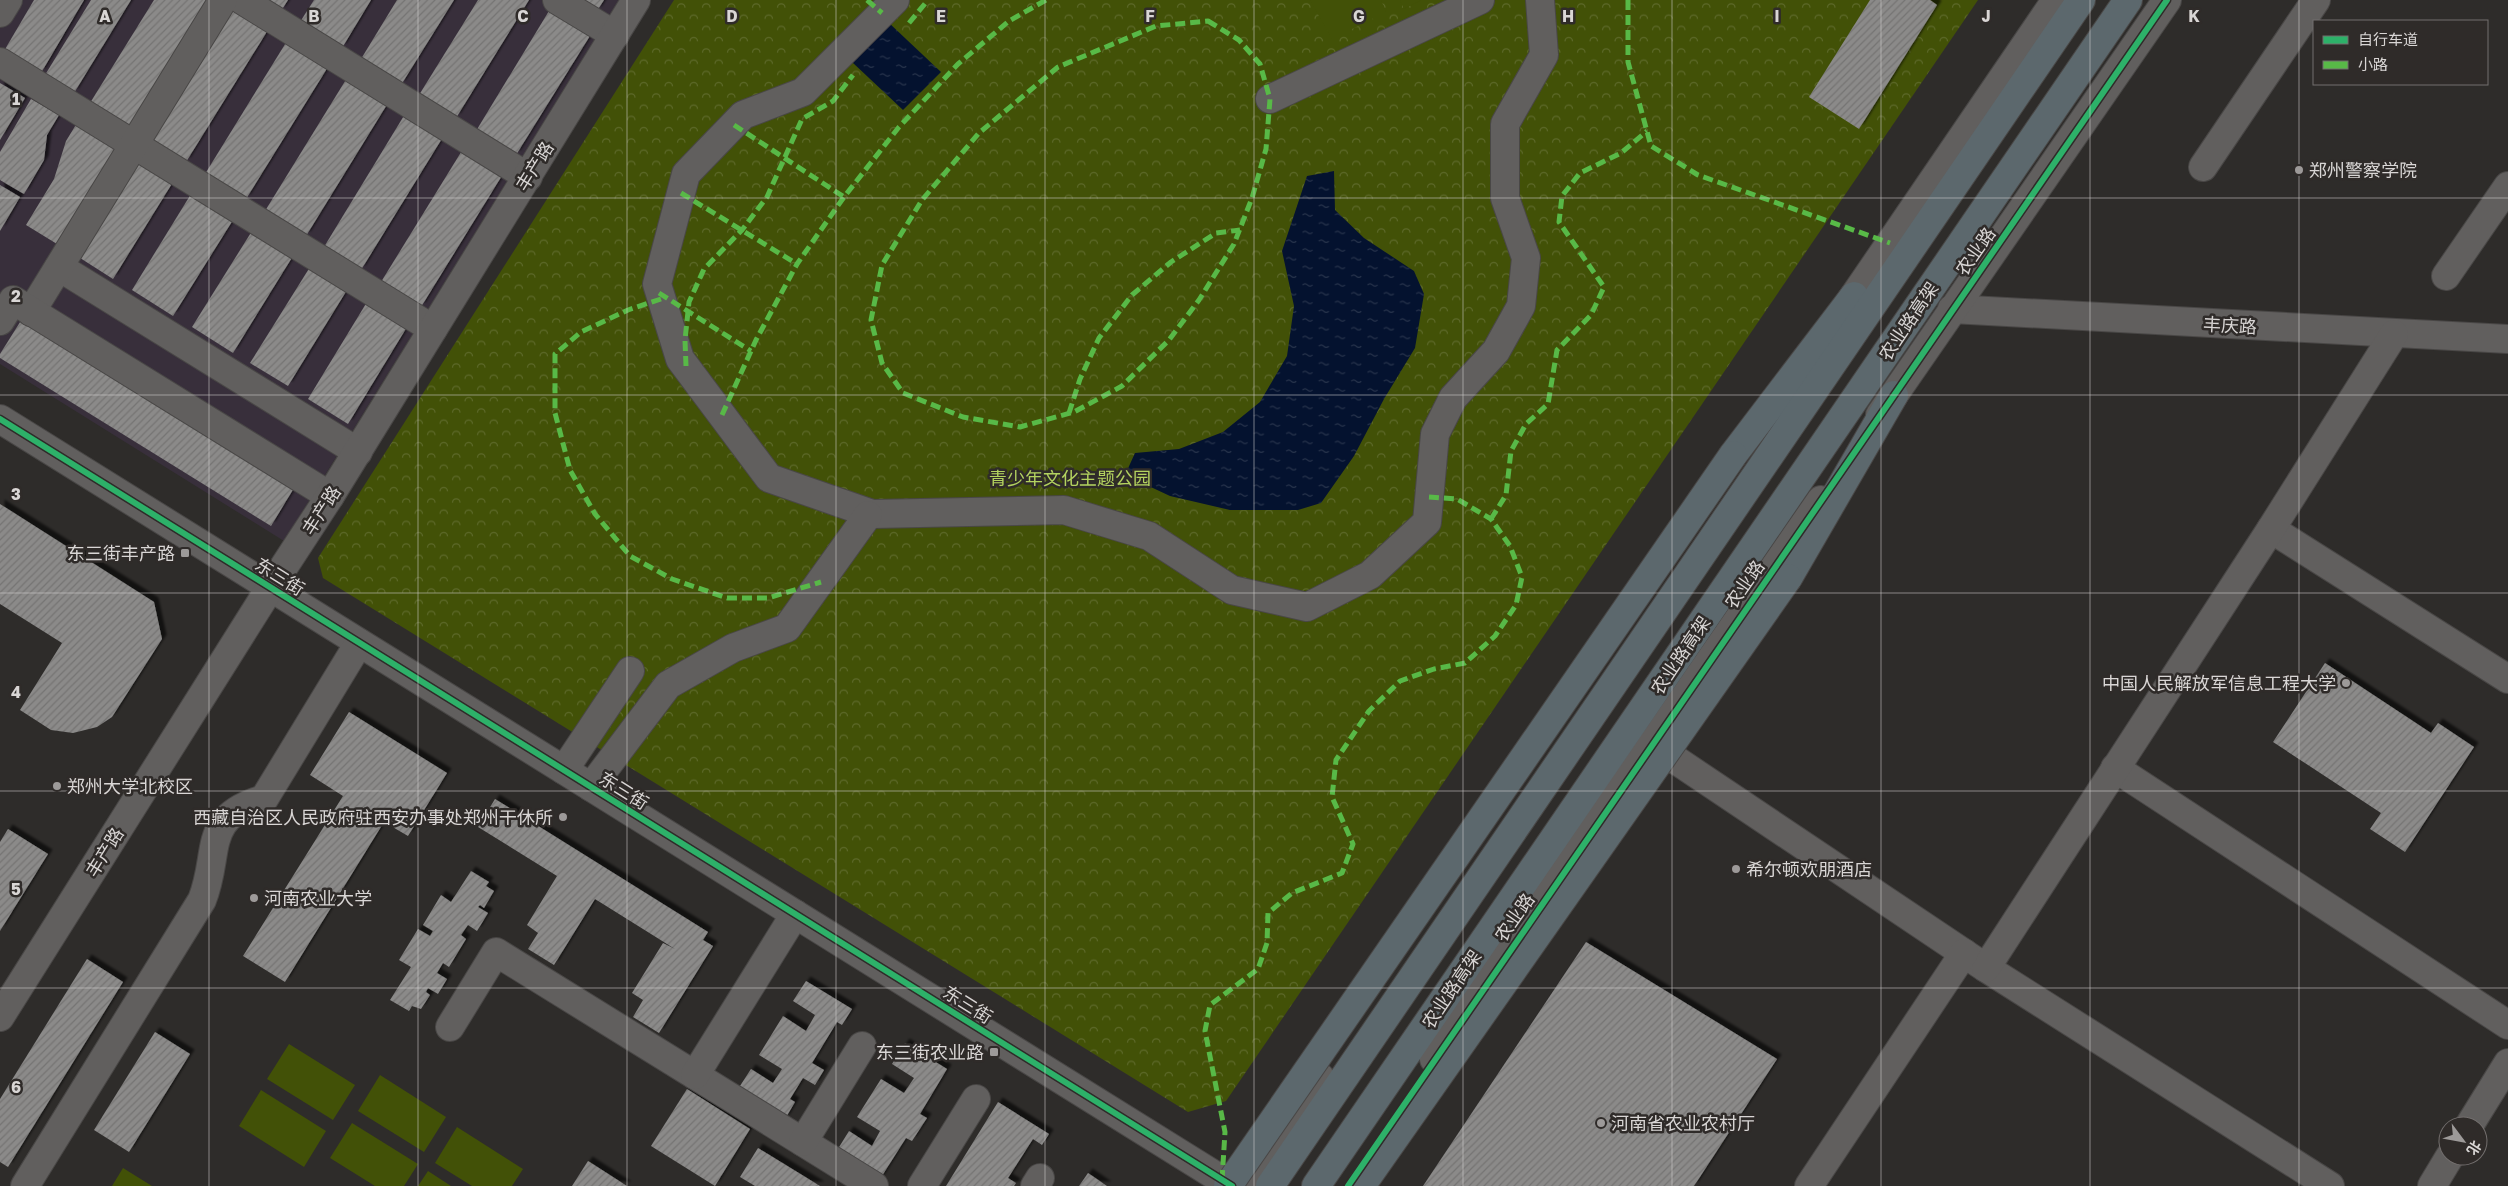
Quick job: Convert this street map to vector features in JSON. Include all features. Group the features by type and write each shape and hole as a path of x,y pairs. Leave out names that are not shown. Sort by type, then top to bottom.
{"highway":[{"path":"1270,1186 2081,0"},
{"name":"农业路高架","path":"1316,1186 2128,0"},
{"path":"1228,1186 1733,455 1854,296"},
{"path":"1361,1186 1788,578 1894,394"}],"street":[{"path":"0,13 8,0"},
{"path":"31,312 223,0"},
{"path":"242,0 528,176"},
{"path":"557,0 615,35"},
{"name":"丰产路","path":"0,1017 270,588 358,452 636,0"},
{"path":"895,0 803,92 743,115 686,174 657,284 680,358 769,478 872,514 1064,510 1150,536 1232,590 1307,607 1370,575 1427,522 1435,434 1453,398 1496,351 1522,306 1526,258 1506,198 1505,124 1544,55 1540,0"},
{"path":"1270,100 1480,0"},
{"path":"1245,1186 2056,0"},
{"name":"农业路","path":"1348,1186 2167,0"},
{"path":"2203,167 2316,0"},
{"path":"0,62 434,329"},
{"path":"2446,276 2508,186"},
{"path":"58,267 358,452"},
{"path":"0,321 13,300 330,496"},
{"name":"丰庆路","path":"1952,309 2508,339"},
{"path":"1808,1186 2115,768 2271,529 2394,334"},
{"name":"东三街","path":"0,419 1232,1186"},
{"path":"591,787 668,685 732,648 787,628 868,515"},
{"path":"2271,529 2508,679"},
{"path":"25,1186 202,900 210,881 212,850 218,831 228,817 244,804 264,799 359,643"},
{"path":"564,770 630,672"},
{"path":"1652,744 1975,960 2330,1186"},
{"path":"2115,768 2508,1025"},
{"path":"695,1075 795,914"},
{"path":"450,1027 496,952 874,1186"},
{"path":"803,1142 862,1046"},
{"path":"2475,1116 2508,1063"},
{"path":"922,1186 976,1099"},
{"path":"2432,1186 2444,1166"}],"shaded area":[{"path":"0,0 620,0 284,541 0,364"}],"green space":[{"name":"青少年文化主题公园","path":"674,0 1978,0 1226,1101 1188,1112 323,578 318,558"},
{"path":"1310,0 1381,0 1386,12 1332,39"},
{"path":"1400,0 1421,0 1404,9"},
{"path":"289,1044 355,1085 333,1120 267,1079"},
{"path":"380,1075 446,1117 424,1152 358,1111"},
{"path":"261,1090 326,1131 304,1167 239,1126"},
{"path":"352,1123 418,1164 404,1186 375,1186 330,1158"},
{"path":"457,1127 523,1169 512,1186 472,1186 435,1163"},
{"path":"123,1168 152,1186 112,1186"},
{"path":"428,1171 451,1186 418,1186"}],"water":[{"path":"888,22 941,72 903,110 852,62"},
{"path":"1334,171 1335,210 1364,238 1414,271 1424,294 1415,348 1384,399 1354,456 1321,503 1298,510 1230,510 1170,496 1125,475 1135,453 1179,449 1223,432 1260,402 1287,356 1294,306 1282,251 1307,176"}],"building":[{"path":"34,0 84,0 41,73 4,51"},
{"path":"91,0 131,0 74,93 45,75"},
{"path":"154,0 209,0 130,128 90,103"},
{"path":"264,0 288,0 281,11"},
{"path":"314,0 371,0 342,48 300,22"},
{"path":"397,0 454,0 401,85 361,59"},
{"path":"478,0 529,0 456,118 419,95"},
{"path":"579,0 604,0 597,11"},
{"path":"1870,0 1930,0 1937,5 1859,129 1809,97"},
{"path":"552,6 593,31 516,155 476,131"},
{"path":"232,7 268,30 186,162 150,140"},
{"path":"287,41 328,67 246,199 205,174"},
{"path":"347,78 388,103 306,236 265,211"},
{"path":"0,83 25,98 0,140"},
{"path":"31,99 59,115 47,135 44,160 24,194 0,180 0,152"},
{"path":"405,114 443,137 361,270 324,247"},
{"path":"77,123 117,148 57,244 26,225 54,179 66,141"},
{"path":"463,149 503,174 421,307 381,282"},
{"path":"137,160 173,182 113,279 77,256"},
{"path":"0,185 20,197 0,231"},
{"path":"191,194 233,220 173,316 132,290"},
{"path":"252,231 293,256 233,353 192,327"},
{"path":"310,267 347,290 288,386 250,363"},
{"path":"367,302 407,327 348,424 308,399"},
{"path":"22,319 294,488 271,526 0,358 0,354"},
{"path":"0,504 154,602 162,639 112,717 97,727 73,733 51,730 20,710 62,643 0,604"},
{"path":"2325,663 2431,733 2438,723 2474,747 2405,852 2370,829 2381,813 2273,742"},
{"path":"349,712 447,773 408,836 384,822 285,982 243,956 343,796 310,775"},
{"path":"495,799 708,932 703,940 713,946 659,1033 633,1017 643,1000 632,993 663,943 675,949 595,899 554,965 528,949 538,933 527,925 557,876 478,827"},
{"path":"8,829 48,854 0,931 0,842"},
{"path":"471,871 489,882 486,886 494,891 484,908 480,905 478,907 488,913 477,931 468,925 461,935 466,939 449,967 443,963 437,973 447,979 438,994 428,988 426,992 430,995 421,1009 412,1006 409,1011 390,1000 411,967 399,960 418,929 430,936 433,931 423,925 441,895 451,902"},
{"name":"河南省农业农村厅","path":"1586,942 1777,1059 1694,1186 1423,1186"},
{"path":"87,959 123,982 8,1167 0,1162 0,1099"},
{"path":"806,981 852,1009 842,1025 837,1022 812,1063 824,1070 815,1085 803,1078 790,1099 795,1102 785,1119 738,1089 751,1069 773,1083 782,1069 759,1055 783,1016 806,1031 815,1015 793,1001"},
{"path":"155,1032 190,1054 129,1152 94,1130"},
{"path":"905,1043 947,1069 920,1114 927,1118 912,1141 906,1138 880,1179 836,1152 849,1131 872,1146 880,1131 857,1117 881,1079 904,1093 914,1078 892,1064"},
{"path":"687,1089 750,1129 715,1186 651,1146"},
{"path":"998,1102 1049,1134 1042,1145 1033,1139 1008,1178 1016,1183 1014,1186 946,1186"},
{"path":"758,1148 820,1186 755,1186 740,1177"},
{"path":"588,1161 627,1186 572,1186"},
{"path":"1088,1173 1107,1186 1079,1186"}],"marked path":[{"path":"867,0 882,13"},
{"path":"909,23 928,0"},
{"path":"722,415 756,340 797,264 844,197 899,127 958,64 1009,21 1046,0"},
{"path":"1628,0 1628,62 1651,146 1698,175 1890,243"},
{"path":"1208,21 1239,40 1260,64 1270,99 1266,149 1252,198 1234,244 1199,300 1169,340 1122,386 1074,412 1020,427 963,417 903,393 882,363 871,320 882,265 922,200 979,133 1058,67 1156,26 1208,21"},
{"path":"686,366 685,340 689,302 704,269 742,230 767,197 802,119 833,101 853,75"},
{"path":"734,125 844,197"},
{"path":"1491,519 1506,495 1511,451 1526,424 1548,404 1557,350 1591,315 1604,287 1559,222 1562,196 1580,173 1621,153 1647,131"},
{"path":"681,193 797,264"},
{"path":"1069,413 1080,379 1099,338 1132,295 1171,262 1216,233 1240,230"},
{"path":"659,293 751,351"},
{"path":"661,299 628,310 581,332 555,354 555,413 570,470 595,514 630,556 672,579 727,598 768,598 821,582"},
{"path":"1222,1180 1225,1132 1205,1031 1210,1005 1258,969 1267,943 1268,913 1292,893 1342,873 1353,844 1332,797 1336,760 1369,711 1400,681 1434,669 1465,663 1495,636 1516,605 1522,577 1510,546 1491,519 1457,499 1429,497"}],"cycle path":[{"path":"1348,1186 2167,0"},
{"path":"0,419 1232,1186"}],"place":[{"name":"郑州警察学院","path":"2299,170"},
{"name":"东三街丰产路","path":"185,553"},
{"name":"中国人民解放军信息工程大学","path":"2346,683"},
{"name":"郑州大学北校区","path":"57,786"},
{"name":"西藏自治区人民政府驻西安办事处郑州干休所","path":"563,817"},
{"name":"希尔顿欢朋酒店","path":"1736,869"},
{"name":"河南农业大学","path":"254,898"},
{"name":"东三街农业路","path":"994,1052"},
{"name":"河南省农业农村厅","path":"1601,1123"}]}
